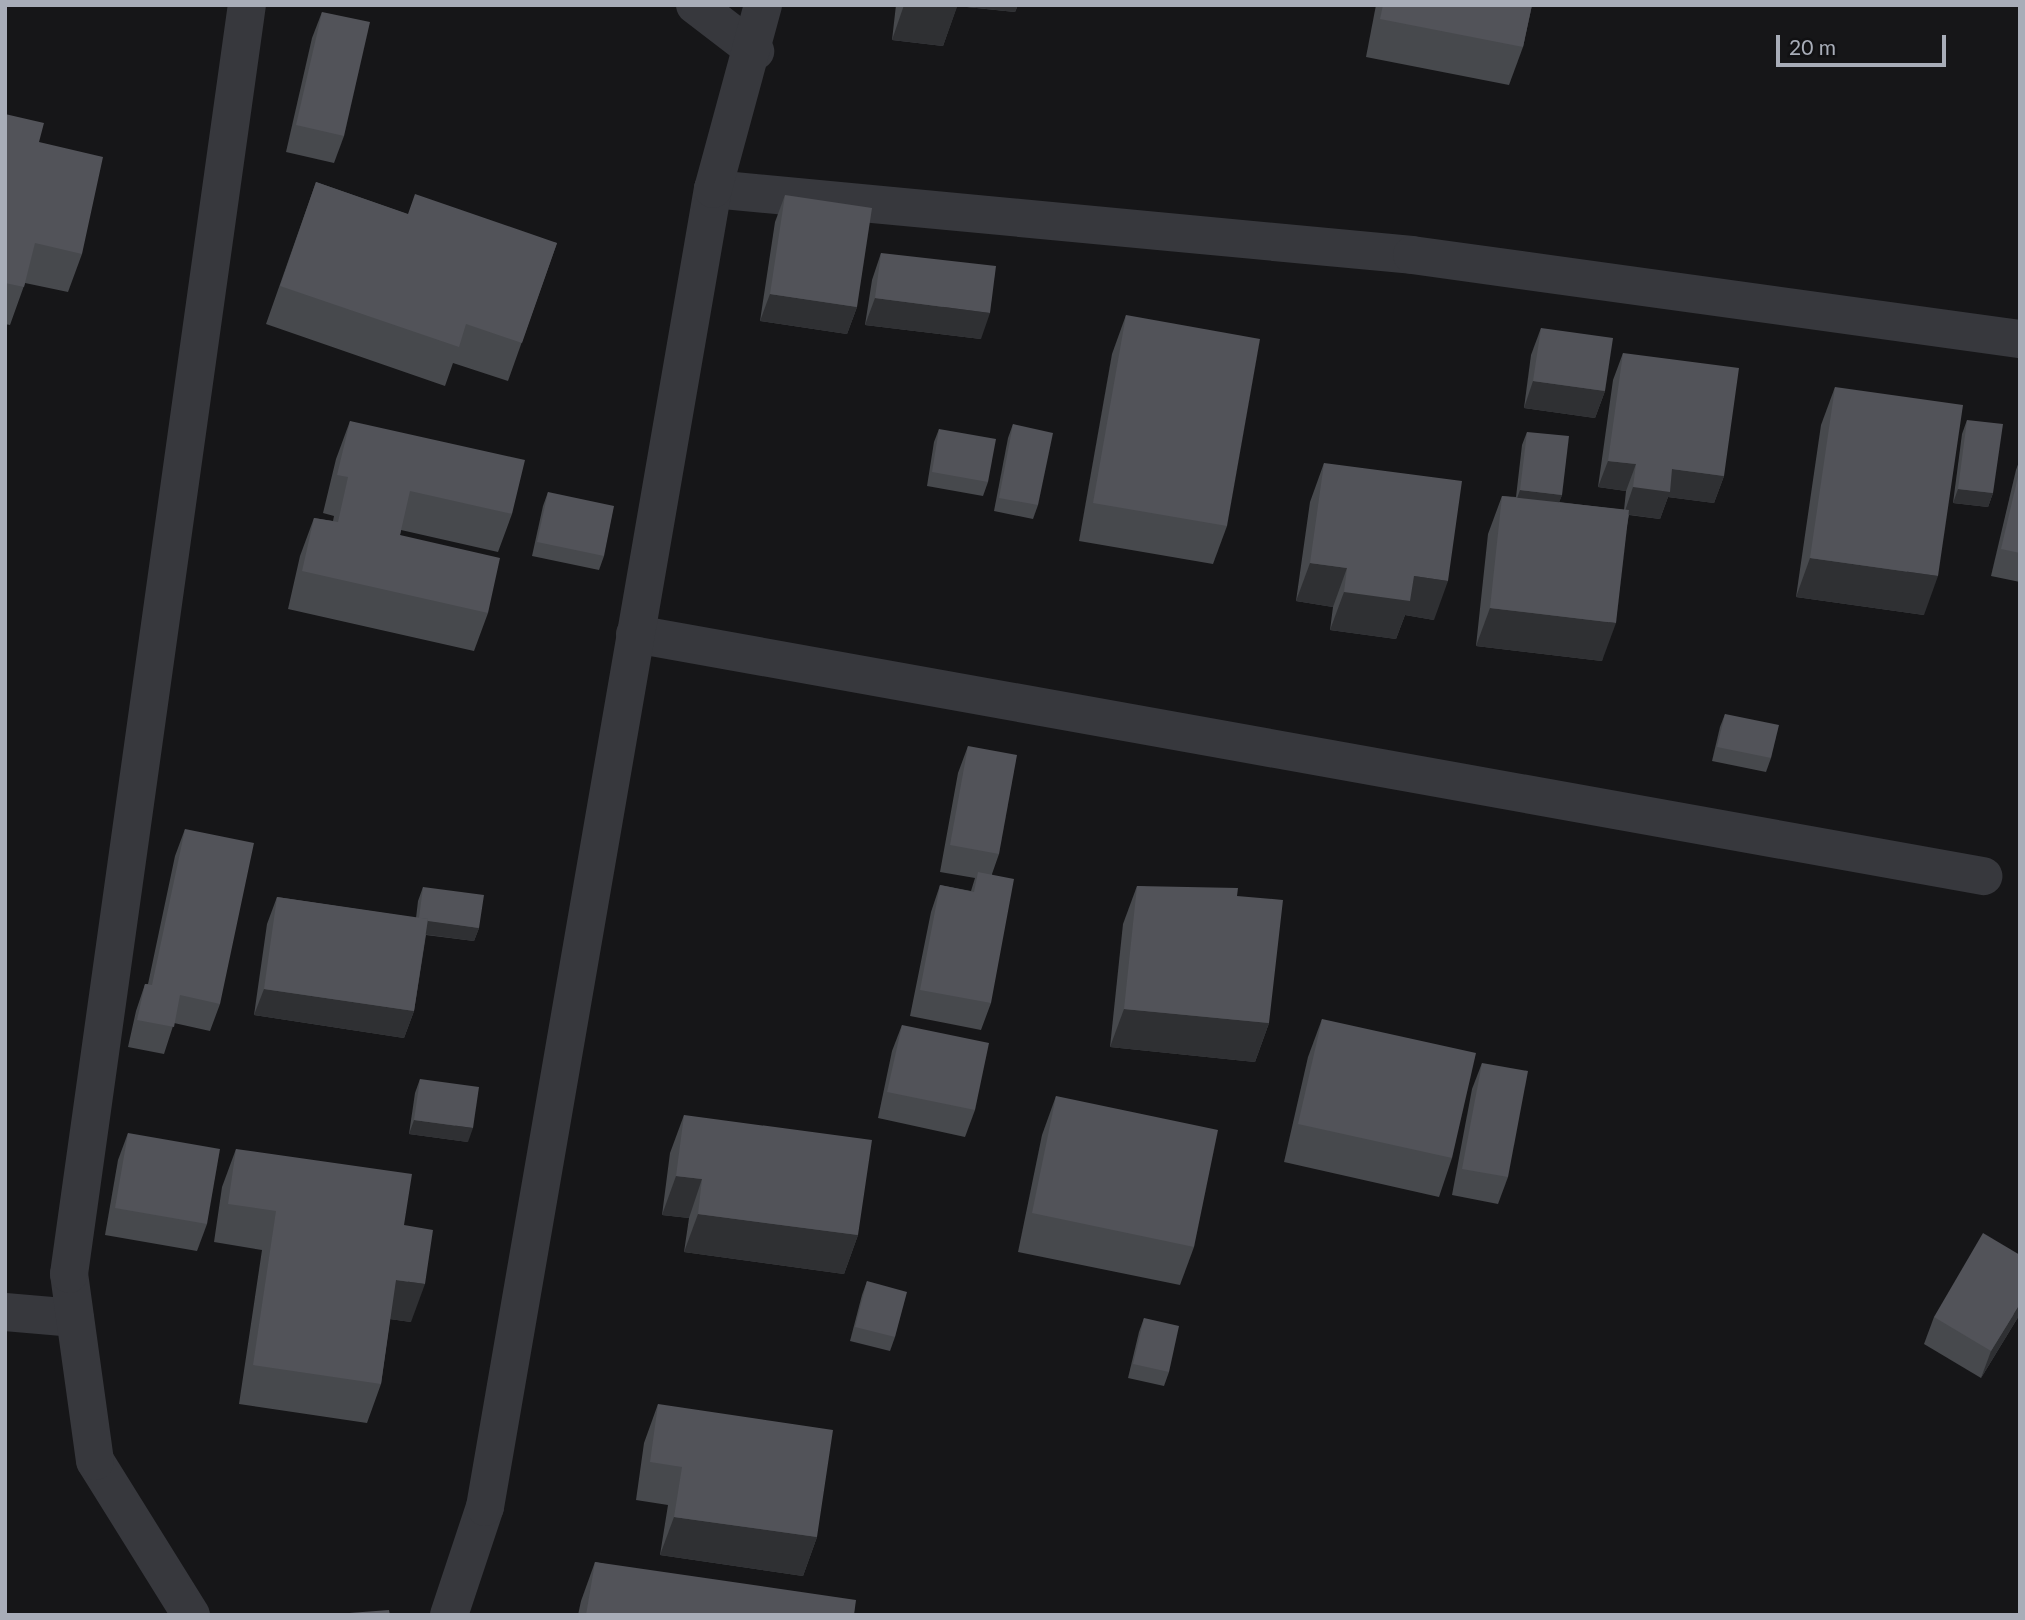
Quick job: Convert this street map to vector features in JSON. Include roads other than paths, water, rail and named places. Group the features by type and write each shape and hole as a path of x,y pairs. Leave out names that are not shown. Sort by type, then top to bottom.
{"street":[{"path":"191,1615 95,1461 69,1274 247,5"},
{"path":"695,5 755,51"},
{"path":"449,1615 485,1507 713,189 755,51 763,5"},
{"path":"713,189 1412,255 2020,339"},
{"path":"635,635 1983,876"},
{"path":"5,1312 75,1318"}]}
